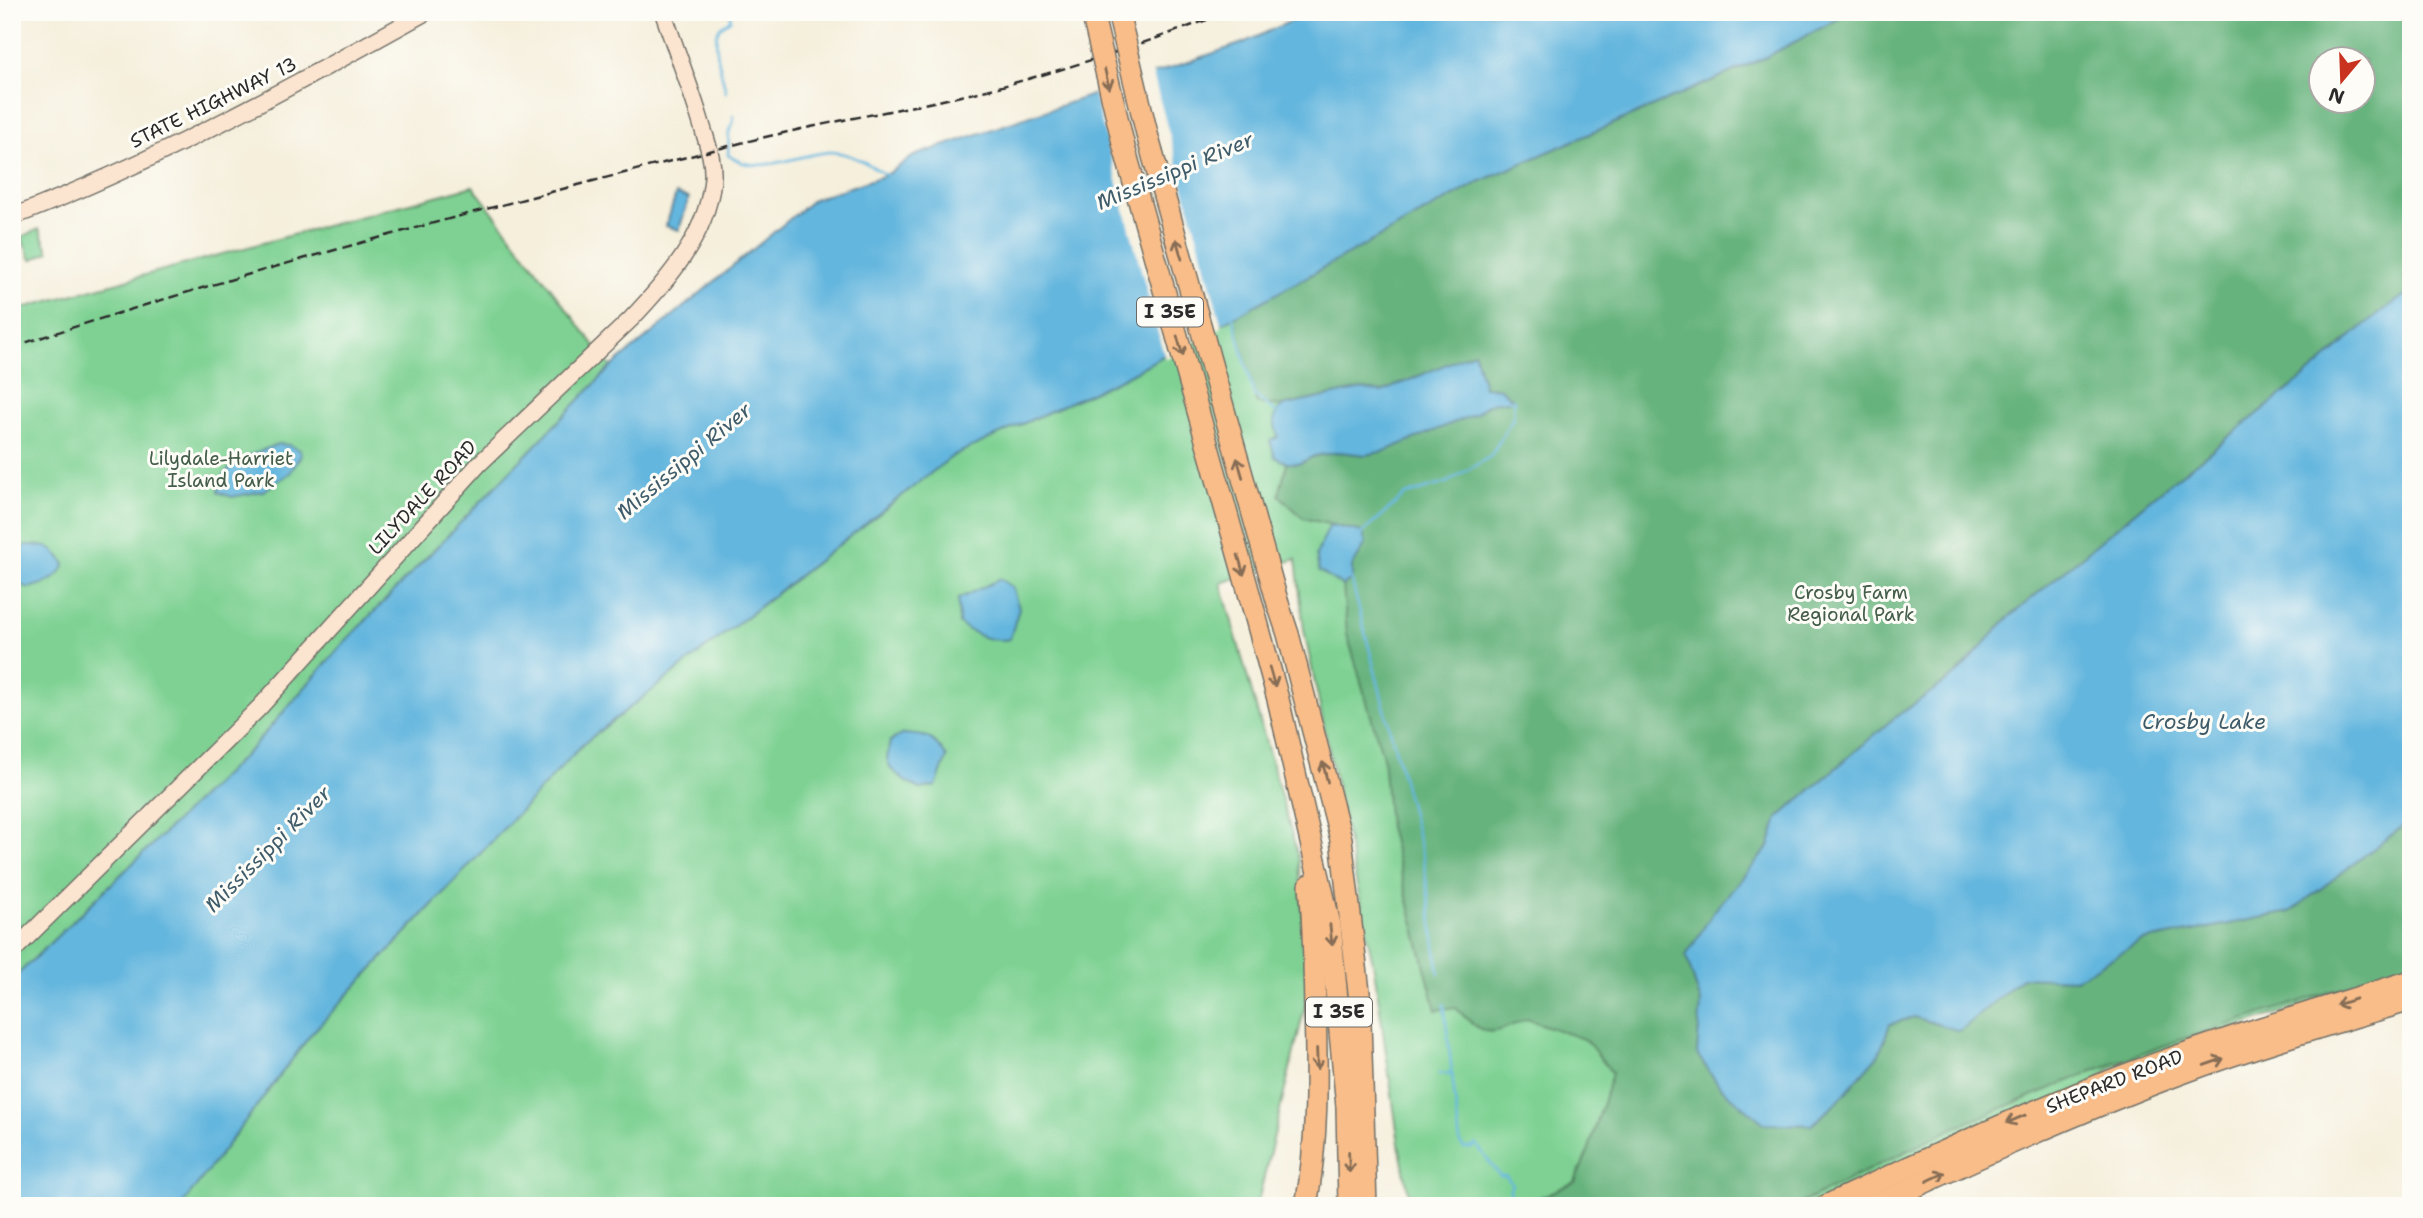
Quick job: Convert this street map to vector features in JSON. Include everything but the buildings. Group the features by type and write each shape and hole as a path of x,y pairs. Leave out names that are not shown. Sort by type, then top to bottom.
{"highway":[{"name":"I 35E","path":"1092,12 1124,147 1279,699 1308,820 1330,925 1346,1107 1349,1206"},
{"name":"I 35E","path":"1118,12 1148,138 1292,646 1341,839 1359,992 1366,1206"},
{"path":"1307,1206 1312,1177 1318,1068 1315,935 1308,863 1308,820"},
{"name":"SHEPARD ROAD","path":"1826,1206 1956,1144 2130,1073 2217,1042 2411,981"},
{"name":"SHEPARD ROAD","path":"1874,1206 2014,1141 2104,1103 2224,1058 2411,1000"}],"street":[{"name":"STATE HIGHWAY 13","path":"12,217 121,172 208,130 303,81 426,12"},
{"name":"LILYDALE ROAD","path":"12,952 260,707 480,464 631,319 666,279 699,229 712,182 708,147 689,81 663,12"}],"green space":[{"name":"Crosby Farm Regional Park","path":"1851,12 2411,12 2411,969 2111,1069 2085,1087 1807,1206 1411,1206 1399,1144 1374,968 1304,630 1296,559 1221,583 1299,860 1308,994 1257,1206 181,1206 312,1033 583,744 954,455 1123,378 1289,285 1766,57"},
{"path":"1851,12 2411,12 2411,291 2371,319 2316,368 2159,492 2007,619 1957,674 1894,718 1778,818 1769,847 1745,875 1686,956 1701,1002 1697,1054 1721,1088 1765,1123 1812,1125 1841,1098 1879,1054 1890,1024 1914,1017 1960,1031 2023,977 2075,979 2142,941 2290,912 2411,820 2411,966 2098,1069 1954,1128 1795,1206 1520,1206 1575,1182 1589,1149 1612,1073 1586,1040 1527,1019 1504,1029 1488,1031 1474,1025 1455,1007 1436,1010 1389,827 1383,757 1347,634 1343,586 1352,579 1352,567 1362,532 1303,518 1279,495 1287,463 1301,463 1314,456 1339,452 1366,455 1475,414 1490,403 1513,400 1484,387 1474,352 1382,392 1362,389 1283,406 1257,404 1233,317 1481,181 1766,57"},
{"name":"Lilydale-Harriet Island Park","path":"473,186 611,367 341,646 252,748 12,980 12,311"},
{"path":"39,229 49,252 31,260 21,237"}],"water":[{"name":"Mississippi River","path":"1311,12 1851,12 1766,57 1481,181 1123,378 954,455 583,744 312,1033 181,1206 12,1206 12,980 252,748 341,646 611,367 814,199 886,175 914,156 1243,43"},
{"path":"676,194 689,198 679,230 666,226"},
{"name":"Crosby Lake","path":"2411,291 2411,820 2290,912 2142,941 2075,979 2023,977 1960,1031 1914,1017 1890,1024 1879,1054 1841,1098 1812,1125 1765,1124 1721,1088 1697,1054 1701,1002 1686,956 1714,911 1769,847 1778,818 1894,718 1957,674 2007,619 2159,492 2316,368 2371,319"},
{"path":"1474,352 1484,387 1499,388 1514,400 1490,403 1475,414 1385,451 1366,455 1339,452 1314,456 1301,463 1287,463 1275,457 1270,441 1278,437 1274,421 1276,412 1283,406 1362,389 1382,392"},
{"path":"278,444 300,450 301,455 290,473 263,491 232,497 218,492 221,481 232,466 250,455"},
{"path":"1330,525 1362,532 1366,543 1352,567 1352,579 1343,586 1319,571 1316,555"},
{"path":"26,545 44,546 58,554 65,564 55,578 28,588 12,580 13,558"},
{"path":"1000,579 1012,587 1019,608 1010,639 996,640 977,635 959,624 958,599"},
{"path":"903,734 929,738 947,757 936,786 920,789 906,782 891,769 887,759 890,741"}],"pier":[{"path":"1152,71 1222,327 1165,359 1093,91"}],"waterway":[{"path":"726,92 716,37 720,28 730,20 731,12"},
{"path":"733,116 728,155 740,162 764,165 836,152 860,160 889,177"},
{"path":"1233,317 1254,395 1276,412"},
{"path":"1360,535 1405,495 1446,483 1491,456 1513,418 1514,400 1510,400"},
{"path":"1351,578 1423,857 1439,974"},
{"path":"1444,1004 1460,1143 1464,1148 1472,1148 1476,1144 1500,1176 1506,1176 1512,1184 1511,1206"},
{"path":"1439,1074 1452,1073"}],"railway":[{"path":"12,347 194,290 469,214 745,142 1018,82 1109,54 1228,12"}]}
